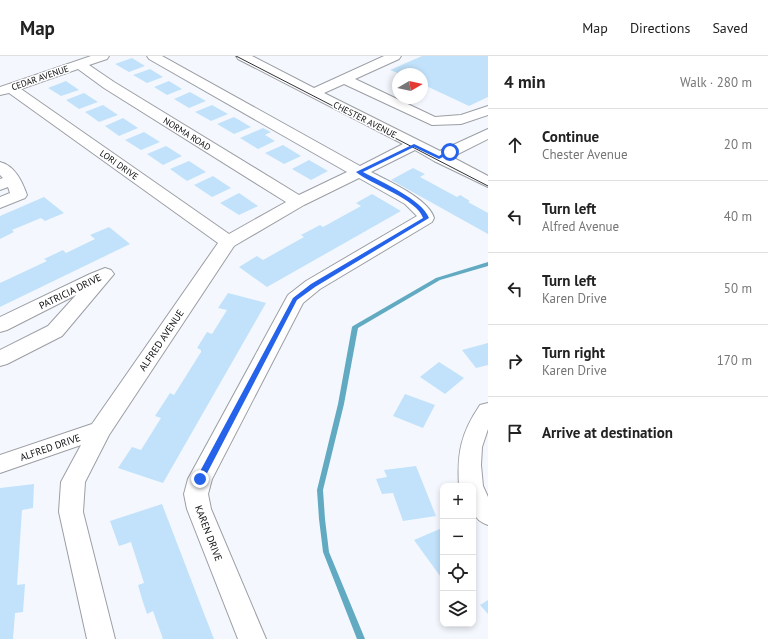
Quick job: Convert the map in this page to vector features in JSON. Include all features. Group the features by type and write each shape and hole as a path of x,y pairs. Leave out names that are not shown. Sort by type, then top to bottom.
{"street":[{"name":"CEDAR AVENUE","path":"4,90 103,56"},
{"path":"153,56 359,172"},
{"path":"248,59 270,56"},
{"path":"313,93 396,56"},
{"name":"CHESTER AVENUE","path":"248,59 488,182"},
{"name":"NORMA ROAD","path":"79,64 109,85 298,202"},
{"path":"344,79 432,120 448,122 481,114 488,110"},
{"name":"LORI DRIVE","path":"4,90 228,242"},
{"path":"439,158 488,133"},
{"name":"ALFRED AVENUE","path":"101,639 71,512 73,482 100,430 228,242 298,202 414,145"},
{"path":"0,168 7,182 19,195 0,203"},
{"name":"KAREN DRIVE","path":"252,639 199,509 196,494 200,479 295,299 313,285 426,218 425,214 411,201 359,172"},
{"name":"PATRICIA DRIVE","path":"0,325 105,274 55,331 0,359"},
{"path":"471,483 469,470 470,449 476,430 488,412"},
{"name":"ALFRED DRIVE","path":"0,464 100,430"},
{"path":"476,496 480,505 488,515"}],"building":[{"path":"422,56 488,56 488,97 469,106 428,87 428,68 395,68"},
{"path":"132,58 145,66 129,72 115,64"},
{"path":"150,69 163,77 147,83 133,75"},
{"path":"66,81 79,90 61,96 48,88"},
{"path":"169,81 182,89 167,95 154,87"},
{"path":"190,92 206,101 189,108 174,99"},
{"path":"84,93 98,102 79,109 66,100"},
{"path":"103,105 118,115 99,122 85,112"},
{"path":"212,105 228,114 211,121 195,112"},
{"path":"234,117 251,127 234,134 217,124"},
{"path":"123,118 138,128 119,136 105,126"},
{"path":"263,128 271,132 265,135 275,141 258,149 240,138"},
{"path":"144,132 160,142 141,150 125,140"},
{"path":"283,145 301,156 284,164 265,153"},
{"path":"166,146 182,156 163,165 147,154"},
{"path":"309,160 328,171 311,180 292,169"},
{"path":"189,161 206,172 187,181 170,169"},
{"path":"413,168 425,174 420,177 457,197 460,195 470,201 468,202 488,213 488,234 391,180"},
{"path":"213,176 231,188 212,197 194,185"},
{"path":"239,193 258,206 239,215 220,203"},
{"path":"372,194 401,211 267,287 239,267 257,256 263,260 304,237 301,235 320,225 323,227 361,206 356,203"},
{"path":"44,197 64,213 45,221 41,218 12,230 14,232 0,239 0,216"},
{"path":"109,227 130,244 0,307 0,283 47,261 44,259 63,250 66,253 95,239 90,235"},
{"path":"228,293 266,303 163,483 118,468 132,447 141,450 161,418 155,416 170,393 174,395 201,352 201,350 197,348 207,332 212,334 227,310 218,308"},
{"path":"488,343 488,365 476,368 462,350"},
{"path":"439,362 464,378 445,394 420,377"},
{"path":"405,394 435,405 423,428 393,416"},
{"path":"416,466 436,516 403,521 393,493 382,494 376,479 387,477 384,470"},
{"path":"34,484 33,508 22,510 17,585 25,584 23,612 15,613 13,639 0,639 0,488"},
{"path":"162,504 214,639 163,639 153,611 147,614 142,599 138,585 144,583 131,542 119,546 110,521"},
{"path":"440,529 440,576 414,540"},
{"path":"488,600 488,614 480,605"}],"waterway":[{"path":"361,639 326,552 320,490 341,404 355,327 438,279 488,264"}],"tram line":[{"path":"236,56 488,186"}],"route":[{"path":"200,479 295,299 313,285 426,218 425,214 411,201 359,172 414,145 439,158 450,152"}]}
